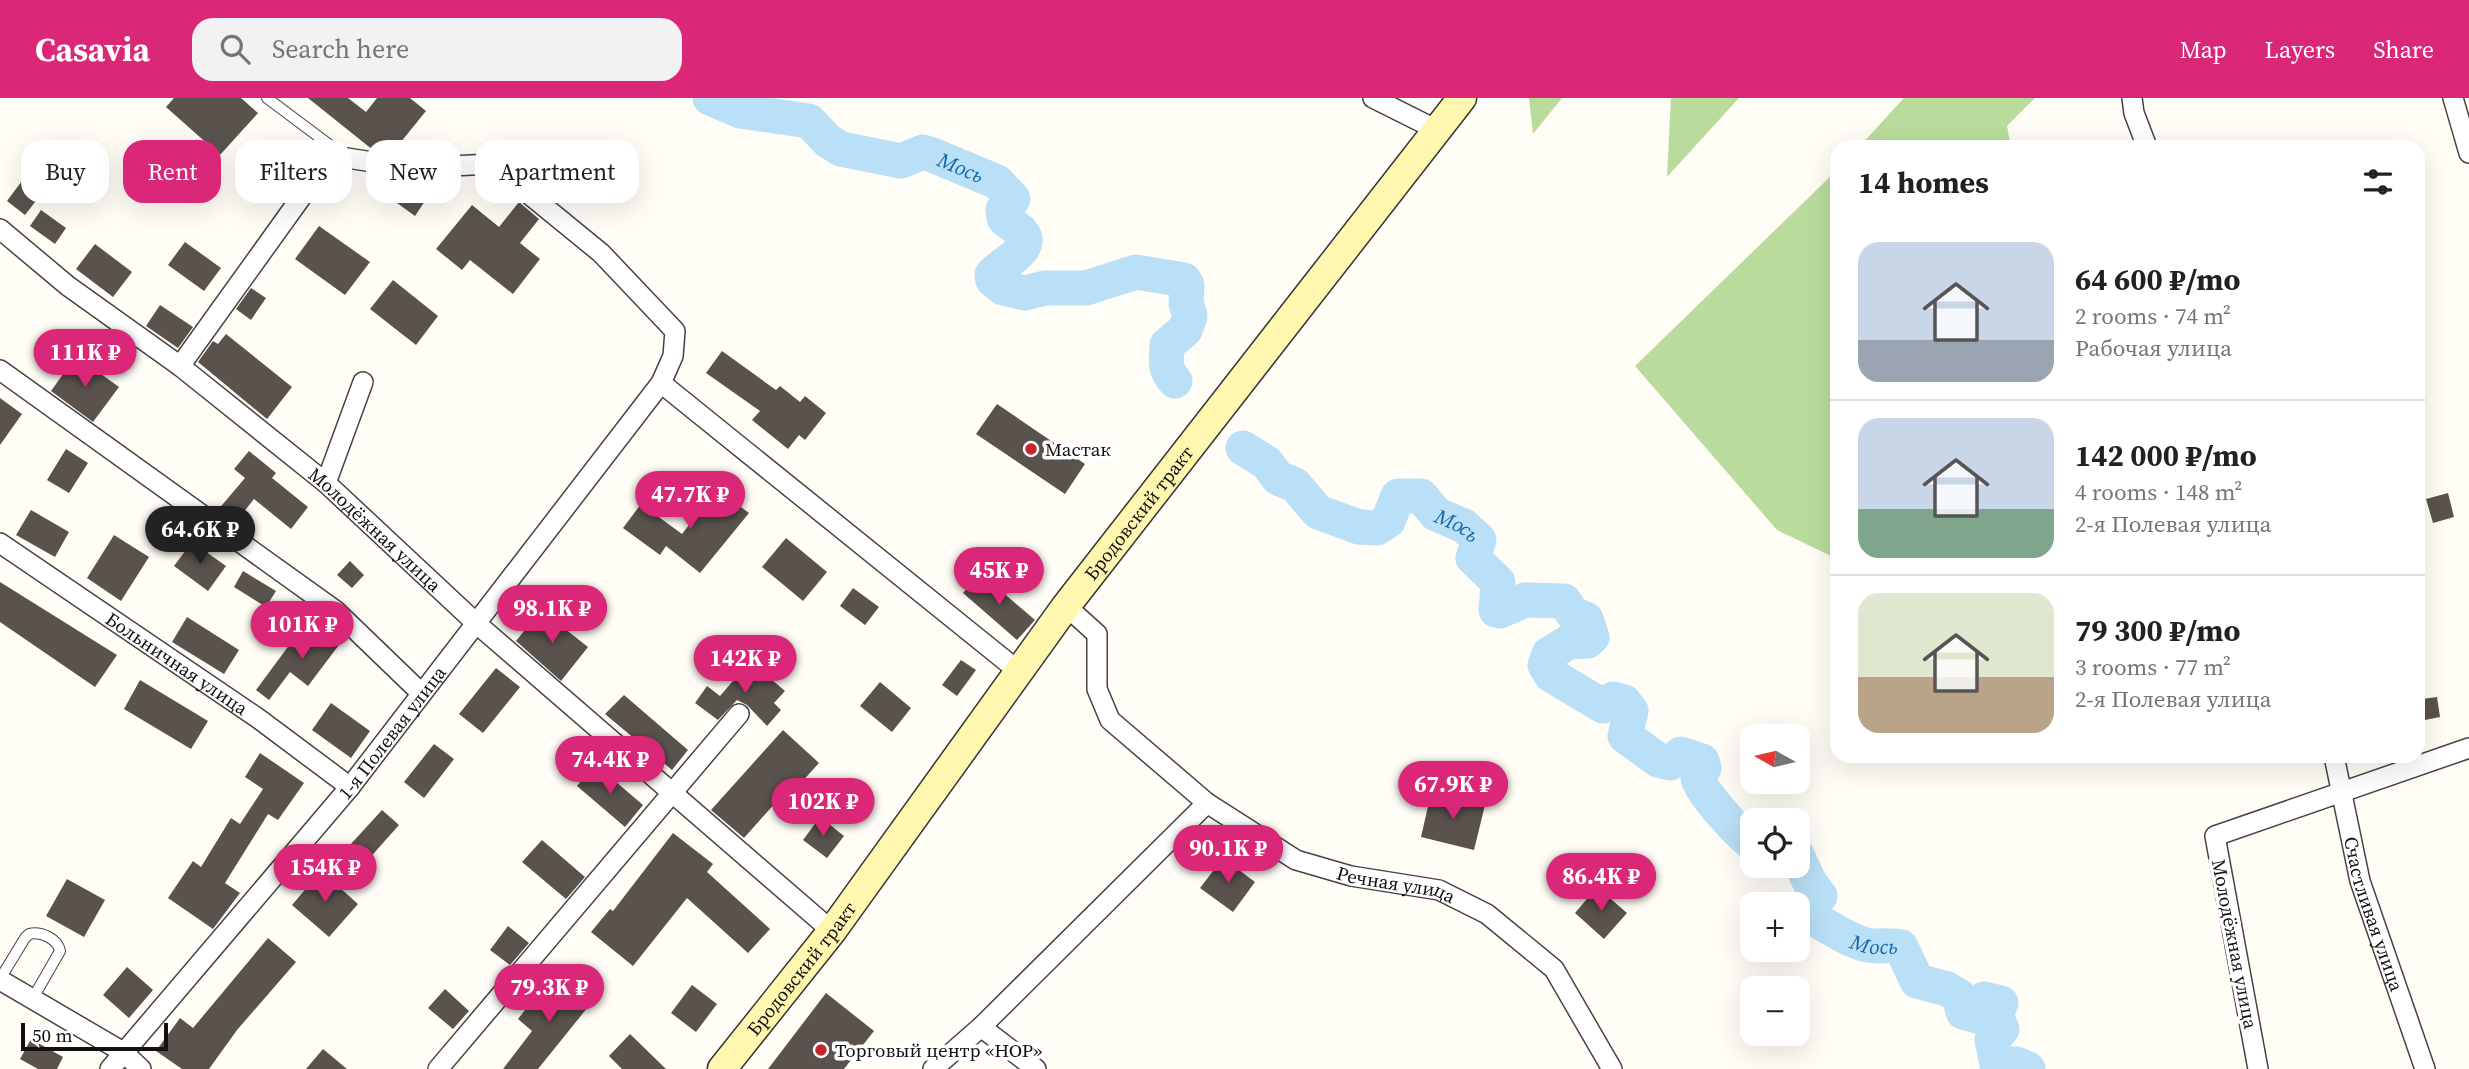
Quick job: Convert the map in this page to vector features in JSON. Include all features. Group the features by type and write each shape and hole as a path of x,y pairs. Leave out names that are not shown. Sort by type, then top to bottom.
{"main road":[{"name":"Бродовский тракт","path":"722,1069 832,930 1017,670 1462,98"}],"street":[{"path":"1373,98 1437,130"},
{"path":"2454,98 2469,153"},
{"path":"2133,106 2145,140"},
{"name":"1-я Полевая улица","path":"110,1069 350,788 420,692 477,624 661,383 673,356 675,331 601,253 492,164 411,168 352,159"},
{"path":"180,366 297,203"},
{"name":"Молодёжная улица","path":"0,229 68,286 180,366 326,483 477,624 671,794 832,930"},
{"path":"0,370 336,611 420,692"},
{"path":"326,483 363,382"},
{"path":"661,383 1017,670"},
{"name":"Больничная улица","path":"0,543 259,719 350,788"},
{"name":"Речная улица","path":"1066,606 1097,634 1097,689 1110,720 1207,803 1296,860 1350,876 1439,891 1487,914 1554,969 1612,1069"},
{"path":"438,1069 739,714"},
{"name":"Молодёжная улица","path":"2425,763 2469,748"},
{"name":"Счастливая улица","path":"2336,763 2360,881 2425,1069"},
{"name":"Молодёжная улица","path":"2258,1069 2215,836 2424,763"},
{"path":"933,1069 981,1027 1207,803"},
{"path":"0,979 123,1052 141,1069"},
{"path":"981,1027 1036,1069"}],"lane":[{"path":"267,98 323,140"},
{"path":"0,979 29,934 42,934 56,942 60,951 33,998"}],"green space":[{"path":"1529,98 1562,98 1533,134"},
{"path":"1671,98 1739,98 1667,177"},
{"path":"1904,98 2035,98 2007,126 2010,140 1865,140"},
{"path":"1830,177 1830,556 1777,530 1635,366"}],"building":[{"path":"174,98 241,98 258,113 221,154 221,140 203,140 166,107"},
{"path":"308,98 348,98 366,112 377,98 410,98 426,111 403,140 366,140 366,144"},
{"path":"21,182 21,203 34,203 25,215 7,201"},
{"path":"397,203 424,203 415,216"},
{"path":"518,203 539,219 520,243 540,259 513,294 470,260 462,270 436,249 472,205 499,227"},
{"path":"41,210 66,228 55,244 30,226"},
{"path":"319,226 370,262 345,295 295,259"},
{"path":"185,242 221,268 204,291 168,265"},
{"path":"95,244 132,272 113,297 76,269"},
{"path":"393,280 438,316 416,345 370,309"},
{"path":"251,288 266,298 251,320 236,309"},
{"path":"160,305 193,327 178,348 146,326"},
{"path":"226,334 292,387 267,419 198,362 213,341 218,344"},
{"path":"722,351 776,390 780,386 800,402 805,396 826,413 805,440 799,435 788,449 752,420 760,411 706,373"},
{"path":"76,356 119,387 93,422 51,391"},
{"path":"0,398 22,414 0,445"},
{"name":"Мастак","path":"997,404 1085,464 1065,494 976,434"},
{"path":"66,449 88,463 69,493 47,480"},
{"path":"249,451 276,473 272,478 308,507 291,529 254,499 235,523 217,511 245,478 234,469"},
{"path":"717,489 749,513 700,573 666,546 660,555 623,528 641,504 682,534"},
{"path":"2448,493 2454,517 2433,523 2426,499"},
{"path":"31,510 69,532 55,557 16,535"},
{"path":"114,535 149,557 121,601 87,578"},
{"path":"786,538 827,572 803,601 762,567"},
{"path":"192,542 226,566 208,591 174,566"},
{"path":"350,561 364,575 352,588 337,575"},
{"path":"243,571 276,591 266,607 234,587"},
{"path":"980,573 1035,620 1017,640 963,593"},
{"path":"0,582 117,655 95,687 0,622"},
{"path":"853,588 879,607 865,625 840,606"},
{"path":"541,610 588,647 561,681 516,641"},
{"path":"187,617 239,650 224,674 172,642"},
{"path":"329,621 345,637 308,686 290,672 269,700 256,690 293,640 307,651"},
{"path":"961,660 976,670 957,696 942,685"},
{"path":"750,661 785,691 774,703 781,710 767,726 747,705 737,700 718,720 695,703 707,686 720,696"},
{"path":"496,668 520,687 483,733 459,714"},
{"path":"140,680 208,721 191,749 124,709"},
{"path":"880,682 911,708 892,732 860,706"},
{"path":"624,695 688,750 672,770 605,714"},
{"path":"2437,697 2440,717 2425,720 2425,699"},
{"path":"331,703 370,731 351,758 312,730"},
{"path":"783,730 819,763 798,786 794,782 744,838 711,810"},
{"path":"434,744 454,759 424,798 404,782"},
{"path":"260,753 304,783 278,820 268,814 225,883 240,893 213,929 168,898 193,861 201,867 231,818 240,824 263,789 245,777"},
{"path":"595,764 643,805 625,827 577,786"},
{"path":"1431,793 1485,805 1474,850 1421,837"},
{"path":"382,810 399,825 367,861 350,845"},
{"path":"820,817 844,836 827,858 803,840"},
{"path":"673,833 713,864 707,872 770,929 748,953 687,898 633,966 591,932 610,909 613,911"},
{"path":"542,840 585,877 566,899 522,862"},
{"path":"1223,858 1255,882 1233,912 1200,888"},
{"path":"321,871 358,904 329,937 292,905"},
{"path":"67,879 105,900 84,937 46,916"},
{"path":"1597,887 1627,913 1604,939 1575,913"},
{"path":"508,926 529,943 510,965 490,950"},
{"path":"268,938 296,962 237,1030 209,1069 182,1069 156,1051 180,1018 193,1028"},
{"path":"127,967 153,990 129,1018 103,995"},
{"path":"572,978 596,997 538,1069 503,1069 532,1031 518,1019 540,991 553,1001"},
{"path":"692,985 717,1004 696,1032 671,1013"},
{"path":"445,989 469,1011 453,1029 428,1008"},
{"name":"Торговый центр «НОР»","path":"826,993 874,1031 844,1069 768,1069"},
{"path":"630,1034 666,1069 622,1069 609,1056"},
{"path":"31,1039 63,1057 57,1069 38,1069 20,1059"},
{"path":"323,1049 347,1069 306,1069"}],"waterway":[{"name":"Мось","path":"710,98 740,111 809,121 828,141 841,149 901,161 923,152 997,182 1013,199 1003,210 1004,218 1020,231 1025,239 1021,250 992,275 993,280 1003,288 1025,293 1045,288 1086,288 1136,272 1184,280 1187,285 1186,303 1190,316 1185,330 1167,345 1167,368 1175,381"},
{"name":"Мось","path":"1243,448 1267,463 1278,478 1295,485 1318,512 1359,527 1377,528 1388,521 1398,496 1421,496 1436,514 1464,526 1479,540 1473,558 1498,582 1496,610 1500,611 1525,600 1564,601 1573,614 1586,619 1592,637 1588,641 1569,642 1549,654 1545,665 1551,675 1603,706 1613,699 1624,702 1631,711 1625,736 1658,760 1670,763 1681,754 1702,761 1704,768 1698,778 1700,784 1720,812 1740,833"},
{"name":"Мось","path":"1808,878 1820,896 1804,914 1863,944 1901,947 1917,981 1947,989 1959,996 1963,1012 1977,1016 1984,999 2001,1003 1996,1016 2002,1029 1992,1040 1997,1064 2016,1064 2028,1069"}],"place":[{"name":"Мастак","path":"1031,449"},
{"name":"Торговый центр «НОР»","path":"821,1050"}]}
